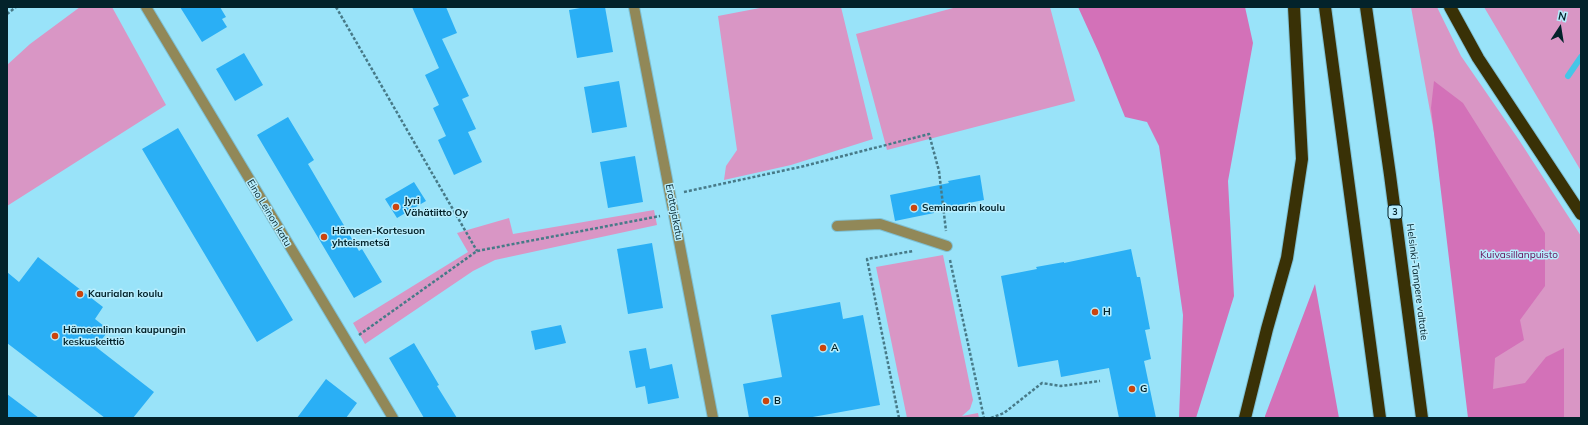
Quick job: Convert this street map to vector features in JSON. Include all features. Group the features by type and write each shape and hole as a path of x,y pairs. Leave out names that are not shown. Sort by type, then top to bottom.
{"highway":[{"path":"1245,418 1287,258 1302,159 1294,7"},
{"path":"1325,7 1380,418"},
{"name":"Helsinki-Tampere valtatie","path":"1366,7 1390,174 1422,418"},
{"path":"1450,7 1478,58 1581,214"}],"street":[{"name":"Eino Leinon katu","path":"146,7 393,418"},
{"name":"Erottajakatu","path":"634,7 713,418"},
{"path":"837,226 880,224 947,246"}],"path":[{"path":"7,14 16,7"},
{"path":"336,7 477,252"},
{"path":"680,193 800,167 929,134 939,171 947,246 984,418"},
{"path":"348,343 477,252 674,213"},
{"path":"899,418 867,259 918,250"},
{"path":"991,418 1004,413 1042,383 1061,386 1100,381"}],"green space":[{"path":"80,7 112,7 166,105 7,206 7,65 30,44"},
{"path":"765,7 841,7 873,139 791,165 724,180 726,166 737,150 718,16"},
{"path":"957,7 1050,7 1075,101 887,150 856,34"},
{"path":"1078,7 1245,7 1253,43 1228,181 1234,296 1196,418 1179,418 1183,315 1159,146 1147,122 1125,117 1099,53"},
{"name":"Kuivasillanpuisto","path":"1411,7 1437,7 1461,56 1519,140 1581,236 1581,418 1481,418 1460,275"},
{"path":"1484,7 1581,7 1581,171"},
{"path":"1434,81 1463,103 1545,233 1545,286 1520,320 1524,340 1495,358 1493,389 1525,383 1546,357 1564,348 1564,418 1468,418 1431,108"},
{"path":"654,210 657,225 495,260 473,271 365,344 353,323 468,252 457,233 509,218 513,234"},
{"path":"943,255 973,400 970,409 962,416 978,413 979,418 907,418 876,267"},
{"path":"1315,284 1339,418 1265,418 1265,416"}],"building":[{"path":"180,7 220,7 226,17 222,19 227,27 202,42"},
{"path":"412,7 446,7 457,33 442,39 469,96 462,99 476,129 468,132 482,162 454,175 438,140 446,136 433,108 439,105 425,75 439,68"},
{"path":"586,7 605,7 613,52 577,58 569,10"},
{"path":"244,53 263,85 235,101 216,69"},
{"path":"619,81 627,127 592,133 584,87"},
{"path":"288,117 314,160 308,164 359,251 362,249 382,282 354,298 257,135"},
{"path":"178,128 293,320 257,342 142,149"},
{"path":"635,156 643,202 608,208 600,162"},
{"path":"980,175 984,200 933,210 934,213 895,221 890,195"},
{"path":"414,182 426,201 397,218 385,199"},
{"path":"652,243 663,308 628,314 617,249"},
{"name":"H","path":"1131,249 1137,277 1140,277 1150,329 1145,330 1151,359 1144,361 1156,418 1119,418 1109,368 1061,377 1058,360 1018,367 1001,276 1037,269 1036,267 1064,263"},
{"name":"Hämeenlinnan kaupungin keskuskeittiö","path":"38,257 103,307 95,319 109,330 96,347 154,392 133,418 105,418 7,343 7,272 19,282"},
{"name":"A","path":"840,302 843,319 863,315 880,405 807,418 749,418 743,384 782,377 771,315"},
{"path":"561,325 566,343 535,350 531,331"},
{"path":"414,343 439,385 437,386 457,418 424,418 389,358"},
{"path":"646,348 650,369 672,364 679,398 648,404 645,386 636,388 629,351"},
{"path":"326,379 357,403 346,418 297,418"},
{"path":"7,394 39,418 7,418"}],"waterway":[{"path":"1568,76 1581,57"}],"place":[{"name":"Jyri Vähätiitto Oy","path":"396,207"},
{"name":"Seminaarin koulu","path":"914,208"},
{"name":"Hämeen-Kortesuon yhteismetsä","path":"324,237"},
{"name":"Kaurialan koulu","path":"80,294"},
{"name":"H","path":"1095,312"},
{"name":"Hämeenlinnan kaupungin keskuskeittiö","path":"55,336"},
{"name":"A","path":"823,348"},
{"name":"G","path":"1132,389"},
{"name":"B","path":"766,401"}]}
